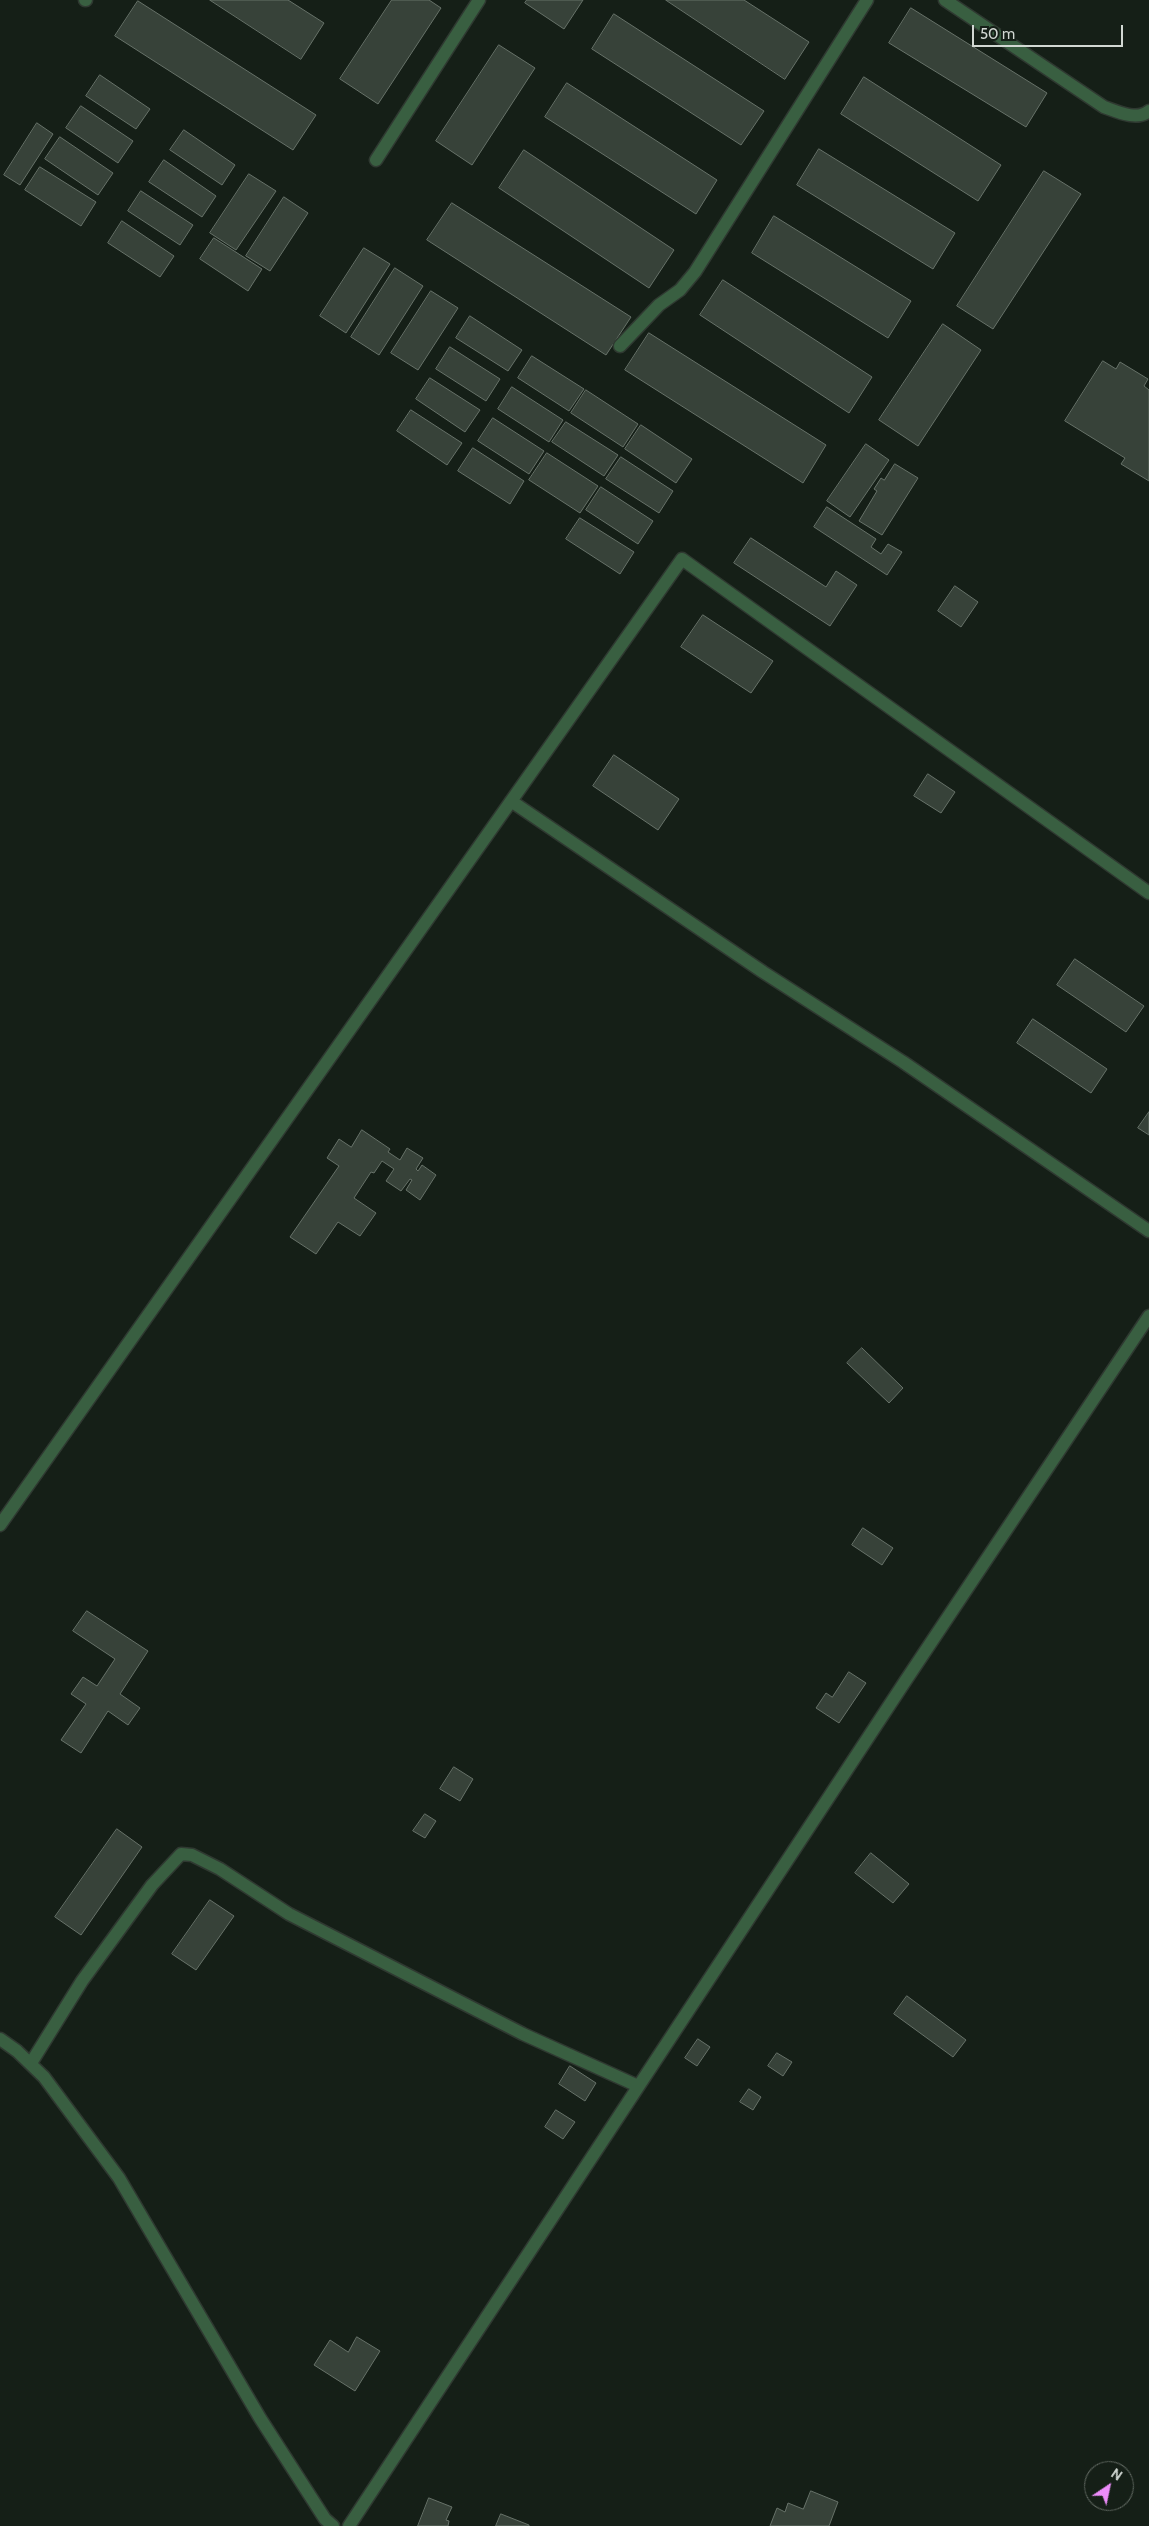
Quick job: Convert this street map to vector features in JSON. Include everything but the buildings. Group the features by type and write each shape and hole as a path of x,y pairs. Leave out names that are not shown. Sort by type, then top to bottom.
{"street":[{"path":"376,160 479,0"},
{"path":"620,346 659,305 680,290 695,272 868,0"},
{"path":"945,0 1104,107 1127,115 1144,115 1149,111"},
{"path":"0,1525 682,559 1149,893"},
{"path":"512,801 763,972 903,1062 1149,1231"},
{"path":"349,2526 638,2086 1149,1316"},
{"path":"31,2063 82,1982 152,1885 173,1860 181,1854 192,1855 220,1869 289,1914 523,2034 638,2086"},
{"path":"0,2040 31,2063 44,2077 119,2178 260,2418 325,2519 333,2526"}]}
